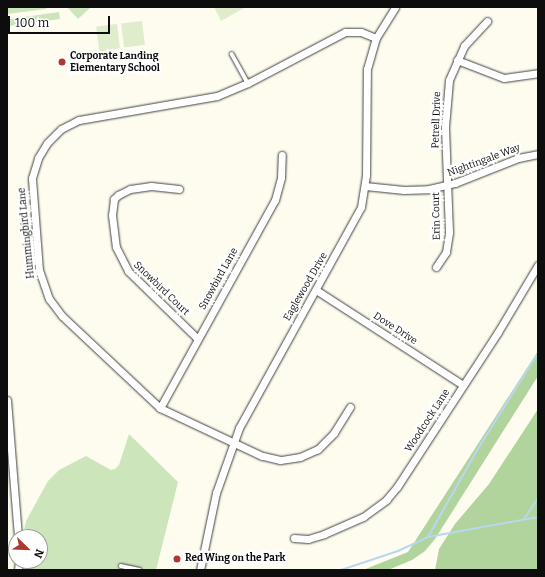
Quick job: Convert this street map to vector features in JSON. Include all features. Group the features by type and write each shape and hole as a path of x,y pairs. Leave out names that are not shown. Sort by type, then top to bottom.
{"street":[{"name":"Eaglewood Drive","path":"200,570 216,493 233,443 356,219 365,186 365,83 369,58 376,38 395,7"},
{"name":"Petrell Drive","path":"447,185 446,97 457,60 471,36 488,21"},
{"name":"Hummingbird Lane","path":"350,408 326,442 300,457 270,458 233,443 160,408 62,316 49,299 39,270 32,189 34,168 47,143 61,129 79,120 201,100 248,83 345,32 364,32 376,38"},
{"path":"457,60 504,78 538,73"},
{"name":"Nightingale Way","path":"365,186 417,190 447,185 518,158 538,154"},
{"name":"Snowbird Lane","path":"160,408 197,338 275,200 281,178 282,155"},
{"name":"Erin Court","path":"436,267 448,243 447,185"},
{"name":"Snowbird Court","path":"179,189 151,186 130,189 118,195 114,200 112,215 116,247 128,271 197,338"},
{"name":"Woodcock Lane","path":"294,538 308,539 324,534 363,517 386,500 397,487 463,385 538,265"},
{"name":"Dove Drive","path":"316,290 463,385"},
{"path":"7,400 17,529"}],"lane":[{"path":"232,54 248,83"},
{"path":"121,566 140,570"}],"green space":[{"path":"7,7 46,7 46,9 7,14"},
{"path":"67,7 91,7 78,19"},
{"path":"214,7 246,7 221,21"},
{"path":"59,12 60,19 7,26 7,19"},
{"path":"142,21 145,45 124,47 121,24"},
{"path":"117,24 120,49 99,51 96,27"},
{"path":"538,351 538,376 435,539 425,551 412,560 388,570 363,570 408,552"},
{"path":"538,409 538,570 435,570 439,549 455,524 489,484"},
{"path":"129,434 178,482 156,570 22,570 48,569 48,529 24,529 26,521 48,481 59,470 86,456 111,470 115,469 119,465"}],"waterway":[{"path":"428,537 479,447 538,353"},
{"path":"524,519 538,498"},
{"path":"341,570 398,551 428,537 538,517"}],"place":[{"name":"Corporate Landing Elementary School","path":"62,62"},
{"name":"Red Wing on the Park","path":"177,559"}]}
